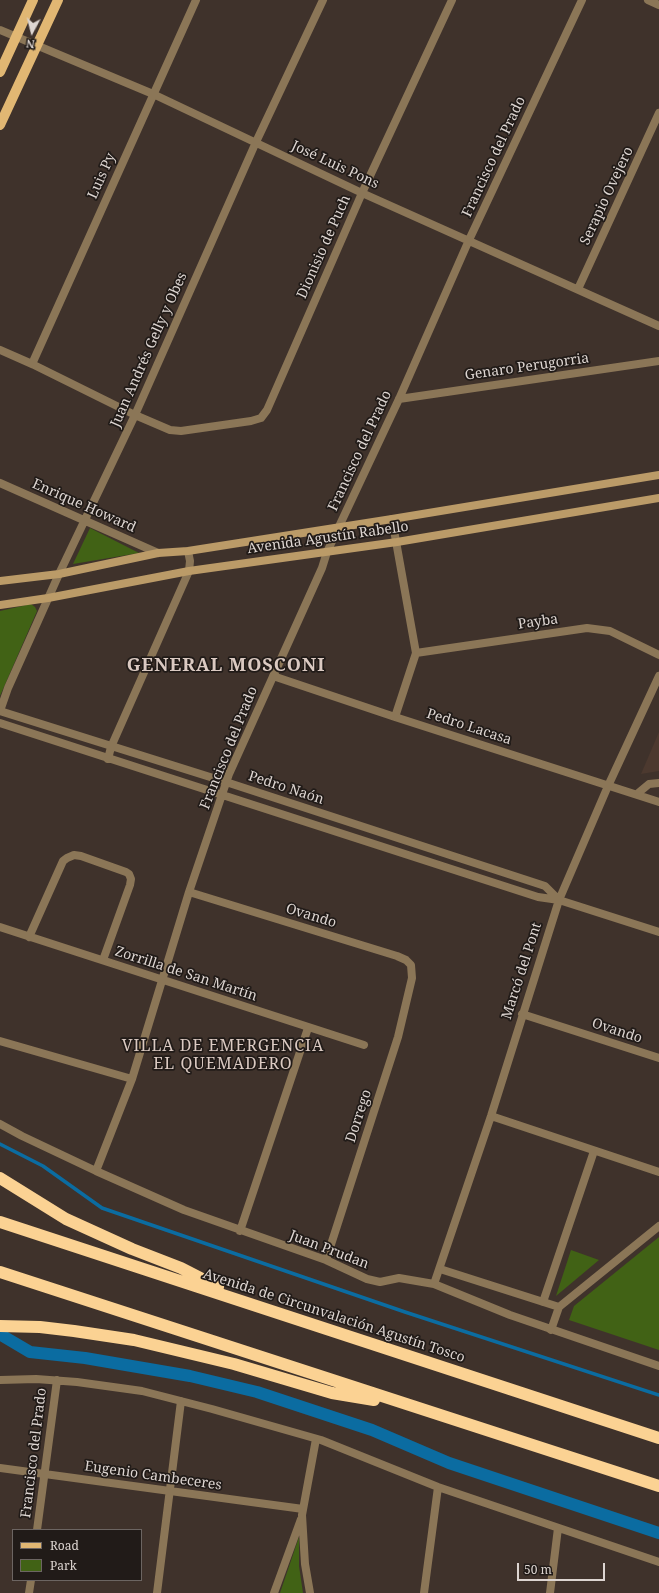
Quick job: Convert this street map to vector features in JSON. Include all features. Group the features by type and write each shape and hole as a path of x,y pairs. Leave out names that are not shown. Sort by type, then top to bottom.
{"highway":[{"path":"0,1178 66,1218 138,1252 181,1268 252,1304"},
{"name":"Avenida de Circunvalación Agustín Tosco","path":"0,1222 659,1438"},
{"path":"0,1272 659,1486"},
{"path":"0,1326 40,1327 104,1334 234,1364 332,1393 419,1408"}],"main road":[{"path":"0,72 33,0"},
{"path":"0,125 58,0"},
{"name":"Avenida Agustín Rabello","path":"0,581 59,574 158,553 188,551 659,475"},
{"name":"Avenida Agustín Rabello","path":"0,605 48,598 189,571 397,542 659,498"}],"street":[{"name":"Luis Py","path":"32,364 196,0"},
{"name":"Juan Andrés Gelly y Obes","path":"0,711 8,688 83,520 134,415 256,142 323,0"},
{"name":"Dionisio de Puch","path":"134,415 170,430 181,431 251,421 261,418 267,410 362,193 452,0"},
{"name":"Francisco del Prado","path":"96,1171 132,1079 189,892 226,782 322,568 327,552 399,399 469,240 582,0"},
{"path":"648,0 659,5"},
{"name":"José Luis Pons","path":"0,30 16,38 153,94 362,193 578,288 659,326"},
{"name":"Serapio Ovejero","path":"578,288 659,114"},
{"path":"0,350 32,364 134,415"},
{"name":"Genaro Perugorria","path":"399,399 659,361"},
{"name":"Enrique Howard","path":"0,483 158,553"},
{"path":"392,519 416,653 395,717"},
{"path":"108,758 189,571 190,561 188,551"},
{"name":"Payba","path":"416,653 587,628 610,631 659,655"},
{"name":"Pedro Lacasa","path":"273,676 659,802"},
{"name":"Marcó del Pont","path":"434,1284 491,1116 559,900 608,786 659,676"},
{"name":"Pedro Naón","path":"0,711 226,782 545,886 559,900"},
{"name":"Pedro Naón","path":"0,723 538,897 559,900 659,932"},
{"path":"637,794 649,784 659,783"},
{"path":"29,937 63,861 74,855 81,856 126,872 129,874 131,879 103,960"},
{"name":"Ovando","path":"189,892 398,956 406,960 411,965 412,978"},
{"name":"Zorrilla de San Martín","path":"0,927 364,1045"},
{"name":"Dorrego","path":"326,1260 390,1063 412,978"},
{"name":"Ovando","path":"522,1014 659,1058"},
{"path":"240,1231 308,1028"},
{"path":"0,1041 132,1079"},
{"path":"491,1116 659,1172"},
{"name":"Juan Prudan","path":"0,1124 96,1171 184,1210 240,1231 326,1260 367,1279 380,1282 399,1278 434,1284 510,1316 659,1366"},
{"path":"543,1302 594,1151"},
{"path":"550,1330 559,1307 659,1226"},
{"path":"440,1269 559,1307"},
{"path":"0,1380 57,1380 142,1391 181,1401 319,1440 438,1487 659,1562"},
{"name":"Francisco del Prado","path":"37,1529 57,1380"},
{"path":"156,1593 181,1401"},
{"path":"274,1593 302,1512 319,1440"},
{"name":"Eugenio Cambeceres","path":"0,1468 169,1491 302,1512"},
{"path":"424,1593 438,1487"},
{"path":"302,1512 305,1564 310,1593"},
{"path":"550,1593 558,1528"},
{"path":"29,1593 31,1581"}],"shaded area":[{"path":"659,732 659,771 641,774"}],"green space":[{"path":"90,528 139,553 73,564"},
{"path":"31,604 37,611 0,696 0,611"},
{"path":"659,1237 659,1350 569,1320 574,1306"},
{"path":"571,1250 599,1260 556,1296"},
{"path":"299,1537 299,1566 303,1593 280,1593"}],"waterway":[{"path":"0,1144 43,1166 102,1208 405,1312 659,1395"},
{"path":"1,1335 30,1352 85,1358 190,1376 257,1392 372,1430 449,1463 659,1533"}],"district":[{"name":"GENERAL MOSCONI","path":"226,666"},
{"name":"VILLA DE EMERGENCIA EL QUEMADERO","path":"223,1055"}]}
